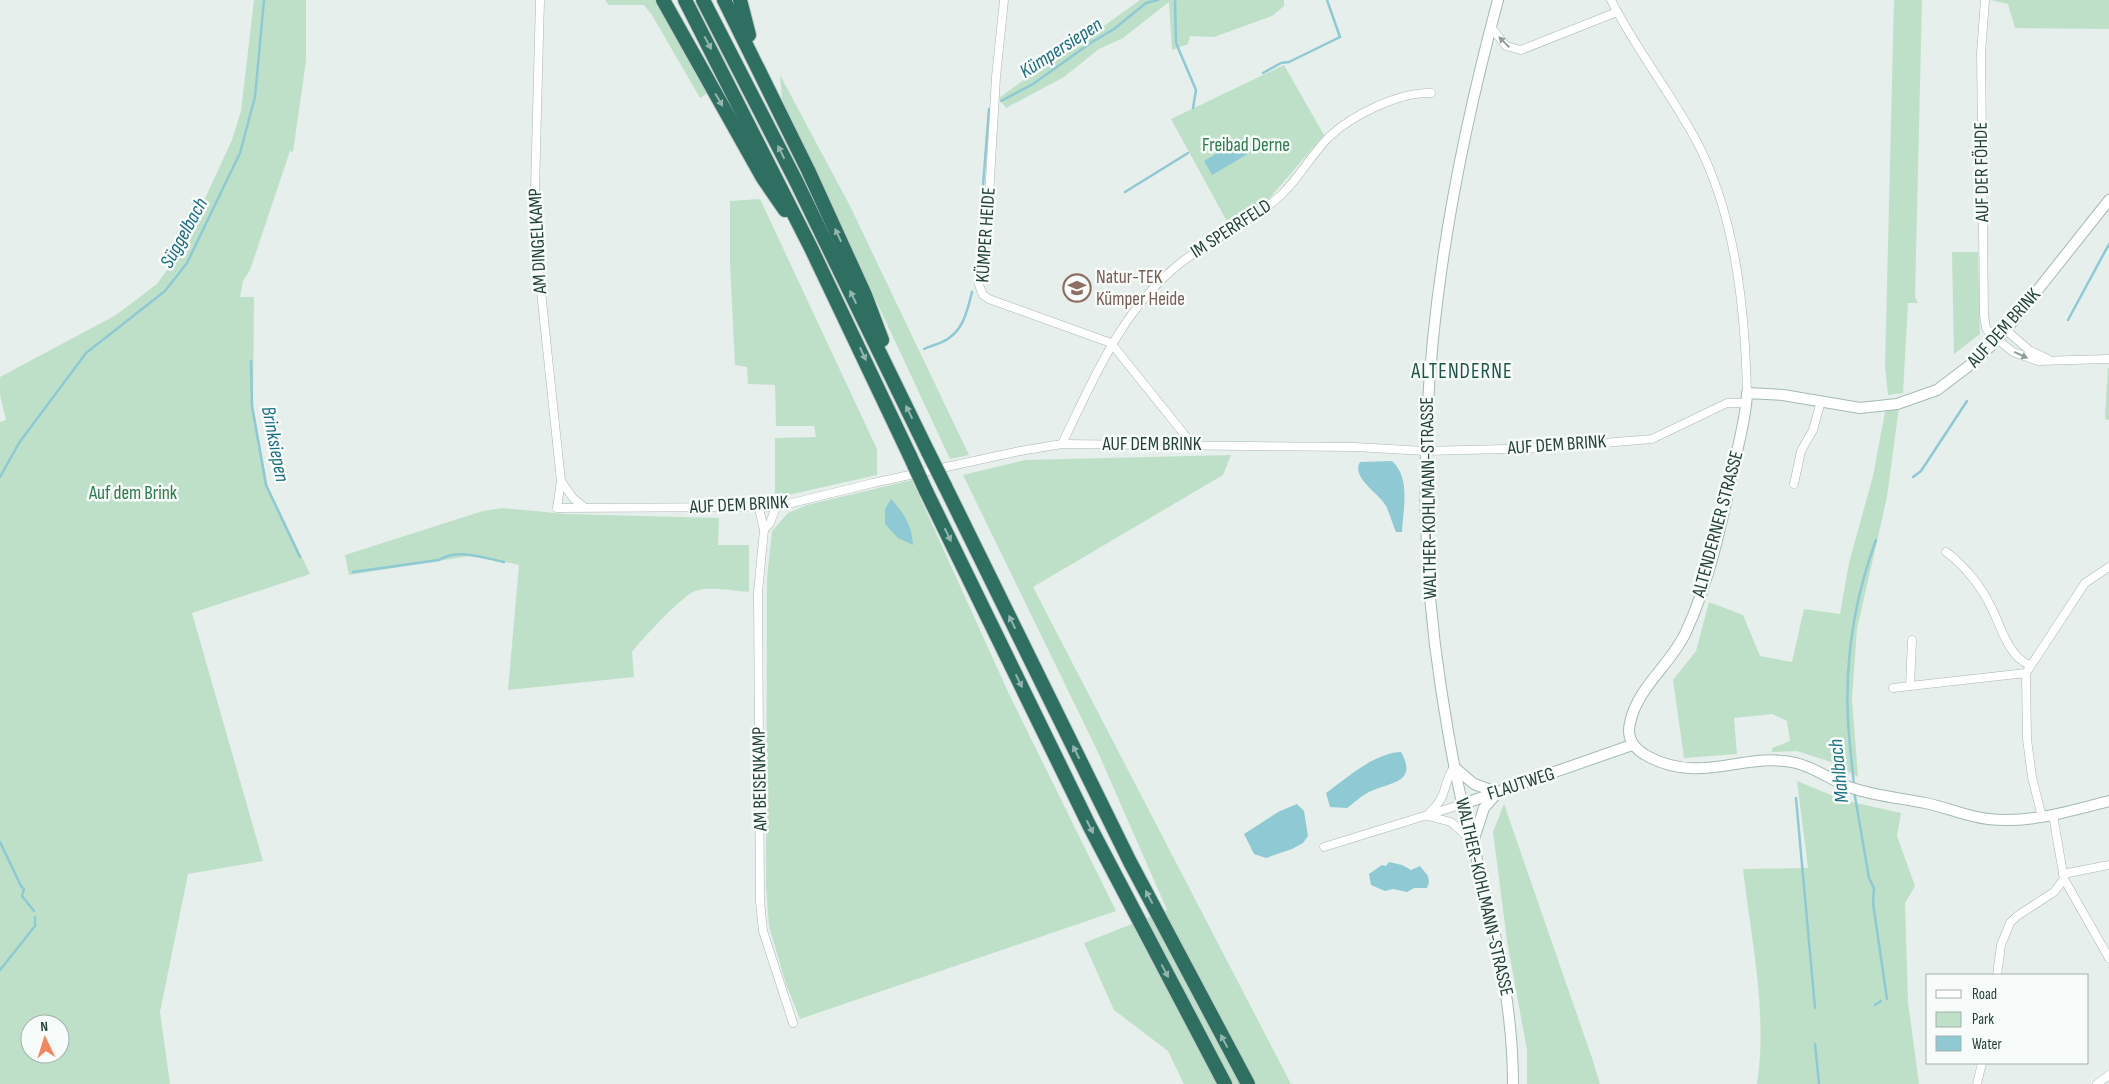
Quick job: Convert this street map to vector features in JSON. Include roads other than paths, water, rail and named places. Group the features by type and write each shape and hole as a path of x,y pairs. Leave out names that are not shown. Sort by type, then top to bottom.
{"highway":[{"path":"685,0 811,248 926,491 1089,825 1223,1082"},
{"path":"703,0 792,172 1130,862 1248,1084"},
{"path":"724,0 767,85 865,295 878,328 890,372"},
{"path":"740,0 746,27 767,85"},
{"path":"664,4 763,178 811,248"}],"main road":[{"name":"WALTHER-KOHLMANN-STRASSE","path":"1498,0 1474,92 1446,231 1428,370 1425,451 1426,540 1431,607 1440,684 1454,767 1504,970 1512,1040 1513,1084"},
{"name":"AUF DEM BRINK","path":"1747,398 1822,401 1860,408 1909,401 1937,390 1957,377 2006,330 2109,200"},
{"name":"ALTENDERNER STRASSE","path":"1632,745 1629,730 1634,708 1684,636 1699,601 1723,515 1747,398"},
{"path":"1632,745 1648,757 1686,769 1754,762 1786,762 1815,770 1851,788 1937,805 1985,819 2016,820 2047,816 2109,801"},
{"name":"FLAUTWEG","path":"1463,804 1632,745"},
{"path":"1454,767 1474,784 1497,792 1484,808 1473,842"}],"street":[{"name":"AM DINGELKAMP","path":"540,0 534,225 561,481 556,508"},
{"name":"KÜMPER HEIDE","path":"1004,0 996,77 987,230 979,285 983,295 989,299 1111,344"},
{"name":"ALTENDERNER STRASSE","path":"1611,0 1686,121 1713,180 1724,214 1736,272 1745,347 1747,398"},
{"name":"AUF DER FÖHDE","path":"1985,0 1981,53 1984,315 1986,328 1996,341"},
{"path":"1491,27 1506,46 1521,50 1617,12"},
{"name":"IM SPERRFELD","path":"1062,444 1111,344 1162,279 1191,255 1270,206 1284,193 1329,138 1348,122 1414,92 1430,93"},
{"path":"2006,330 2029,350 2048,359"},
{"path":"1996,341 2026,358 2038,361 2048,359 2109,359"},
{"path":"1111,344 1192,444"},
{"name":"AUF DEM BRINK","path":"556,508 776,507 872,483 1020,451 1062,444 1354,446 1425,451 1520,449 1652,439 1727,403 1747,398"},
{"path":"1794,484 1802,452 1813,430 1822,401"},
{"path":"561,481 573,498 584,507"},
{"name":"AM BEISENKAMP","path":"764,530 770,523 776,507"},
{"name":"AM BEISENKAMP","path":"759,508 764,530 758,592 760,901 763,932 793,1023"},
{"path":"1946,552 1976,583 1990,603 2009,644 2027,669"},
{"path":"2109,567 2085,583 2027,669 2027,746 2032,777 2047,816 2064,877 2109,958"},
{"path":"1910,686 1912,640"},
{"path":"1893,688 2027,669"},
{"path":"1426,815 1444,796 1448,778 1454,767"},
{"name":"FLAUTWEG","path":"1324,846 1463,804"},
{"path":"1426,815 1451,822 1473,842"},
{"path":"1996,974 2001,945 2010,923 2017,916 2054,892 2064,877 2109,865"},
{"path":"1977,1084 1982,1064"},
{"path":"2097,1084 2109,1075"}],"water":[{"path":"1245,137 1253,151 1212,175 1204,161"},
{"path":"1392,461 1402,476 1404,485 1402,532 1396,532 1386,506 1362,480 1358,468 1360,462"},
{"path":"891,499 900,509 906,520 911,532 913,545 898,538 885,524 885,509"},
{"path":"1401,752 1406,762 1406,770 1404,776 1399,780 1369,792 1347,808 1330,807 1326,793 1371,761 1391,753"},
{"path":"1297,804 1304,811 1308,836 1303,843 1266,858 1254,854 1244,834 1278,812"},
{"path":"1389,862 1402,865 1411,870 1420,866 1428,876 1427,888 1414,888 1407,892 1393,889 1385,891 1371,885 1369,874 1382,865 1386,866"}],"waterway":[{"name":"Süggelbach","path":"0,477 19,443 86,353 165,291 187,263 240,153 255,97 264,0"},
{"name":"Kümpersiepen","path":"1001,101 1033,84 1092,42 1114,29 1146,3 1158,0"},
{"path":"1175,0 1176,43 1196,90 1193,108"},
{"path":"1263,73 1340,37 1327,0"},
{"name":"Kümpersiepen","path":"980,224 989,109"},
{"path":"1125,192 1188,153"},
{"name":"Mahlbach","path":"2068,320 2109,244"},
{"name":"Kümpersiepen","path":"924,349 942,342 955,333 963,321 972,292"},
{"name":"Brinksiepen","path":"251,361 252,406 266,485 300,557"},
{"name":"Mahlbach","path":"1913,477 1921,471 1967,401"},
{"name":"Mahlbach","path":"1854,785 1847,697 1850,652 1862,584 1876,540"},
{"name":"Brinksiepen","path":"353,572 439,560 446,556 463,554 504,562"},
{"name":"Mahlbach","path":"1854,791 1869,878 1874,888 1873,903 1887,999"},
{"path":"1796,798 1815,1008"},
{"path":"0,842 24,889 22,896 34,911"},
{"path":"0,970 35,926 35,917"},
{"name":"Mahlbach","path":"1875,1005 1881,1001"},
{"name":"Mahlbach","path":"1815,1044 1819,1084"}],"place":[{"name":"Natur-TEK Kümper Heide","path":"1077,288"}],"district":[{"name":"ALTENDERNE","path":"1462,371"}],"park label":[{"name":"Freibad Derne","path":"1246,145"},
{"name":"Auf dem Brink","path":"133,493"}]}
